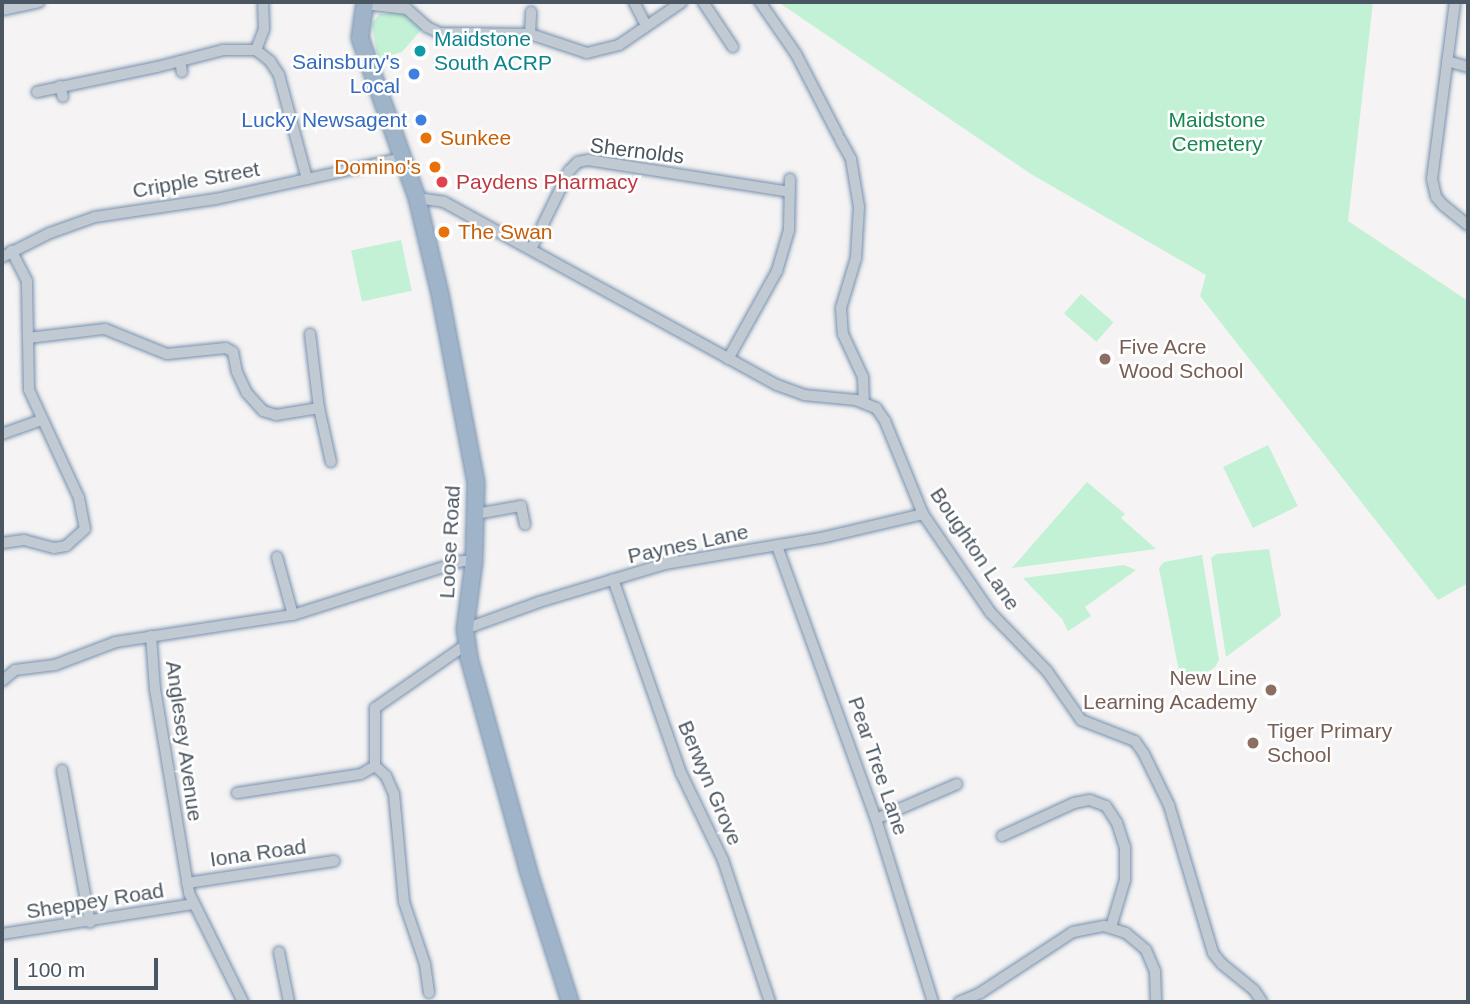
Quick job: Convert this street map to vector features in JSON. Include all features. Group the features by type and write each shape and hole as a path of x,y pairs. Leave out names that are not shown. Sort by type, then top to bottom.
{"highway":[{"name":"Loose Road","path":"365,3 360,38 417,198 438,286 476,483 474,561 466,637 480,703 531,881 570,1002"}],"street":[{"path":"2,10 39,2"},
{"path":"256,50 264,29 263,2"},
{"path":"634,2 646,26"},
{"path":"365,3 407,9 428,27 440,33 530,34 587,53 599,52 619,44 682,2"},
{"path":"703,2 733,47"},
{"path":"417,198 444,202 789,391 864,402 863,377 843,334 842,308 856,258 859,207 851,159 796,54 760,2"},
{"path":"1455,2 1432,179 1436,197 1468,225"},
{"path":"530,34 531,12"},
{"path":"37,92 61,92 129,73 181,66 234,48 256,50 270,61 279,75 307,179"},
{"path":"1447,61 1468,67"},
{"name":"Cripple Street","path":"2,257 71,223 95,217 216,199 402,158"},
{"name":"Shernolds","path":"531,249 569,171 578,162 588,160 789,192"},
{"path":"728,359 777,271 789,230 790,179"},
{"path":"2,543 24,540 54,548 66,546 85,529 85,515 79,498 29,390 27,281 12,251"},
{"path":"29,338 105,329 167,354 226,348 233,352 247,393 263,411 276,415 319,408"},
{"path":"310,334 319,408 331,462"},
{"name":"Boughton Lane","path":"864,402 876,408 886,421 923,514 984,603 1016,642 1047,671 1073,711 1094,727 1135,741 1144,754 1169,805 1213,953 1222,964 1254,990 1262,1002"},
{"path":"2,435 41,420"},
{"path":"476,514 521,506 525,525"},
{"name":"Paynes Lane","path":"375,766 375,708 466,637 613,579 665,564 777,546 923,514"},
{"name":"Pear Tree Lane","path":"777,546 876,819 933,1002"},
{"path":"277,556 293,615"},
{"name":"Anglesey Avenue","path":"243,1002 193,904 187,883 155,689 150,636 293,615 462,561 474,561"},
{"name":"Berwyn Grove","path":"613,579 681,773 723,860 770,1002"},
{"path":"4,675 20,669 55,665 107,644 150,636"},
{"path":"237,793 361,774 375,766 386,776 399,816 399,872 404,902 425,964 429,993"},
{"path":"62,770 90,922"},
{"path":"876,819 957,784"},
{"path":"1002,836 1074,803 1090,800 1106,806 1117,822 1125,847 1125,880 1111,927"},
{"name":"Iona Road","path":"187,883 334,862"},
{"name":"Sheppey Road","path":"2,934 193,904"},
{"path":"959,1002 983,998 1073,932 1089,927 1111,927 1134,937 1150,957 1156,981 1156,1002"},
{"path":"279,952 289,1002"}],"green space":[{"name":"Maidstone Cemetery","path":"778,2 1373,2 1348,221 1468,301 1468,583 1438,600 1200,296 1206,275 1031,174"},
{"path":"389,10 414,16 422,29 402,52 378,59 372,24 379,14 389,14"},
{"path":"401,240 412,291 362,301 351,251"},
{"path":"1081,294 1113,322 1096,342 1064,314"},
{"path":"1268,445 1298,506 1253,528 1223,467"},
{"path":"1087,482 1125,514 1121,518 1156,549 1012,568"},
{"path":"1269,549 1281,616 1226,657 1211,558 1216,554"},
{"path":"1202,555 1219,660 1215,667 1187,687 1181,682 1159,568 1164,562"},
{"path":"1124,565 1136,570 1085,607 1091,616 1068,631 1062,619 1023,578"}],"place":[{"name":"Maidstone South ACRP","path":"420,51"},
{"name":"Sainsbury's Local","path":"414,74"},
{"name":"Lucky Newsagent","path":"421,120"},
{"name":"Sunkee","path":"426,138"},
{"name":"Domino's","path":"435,167"},
{"name":"Paydens Pharmacy","path":"442,182"},
{"name":"The Swan","path":"444,232"},
{"name":"Five Acre Wood School","path":"1105,359"},
{"name":"New Line Learning Academy","path":"1271,690"},
{"name":"Tiger Primary School","path":"1253,743"}]}
